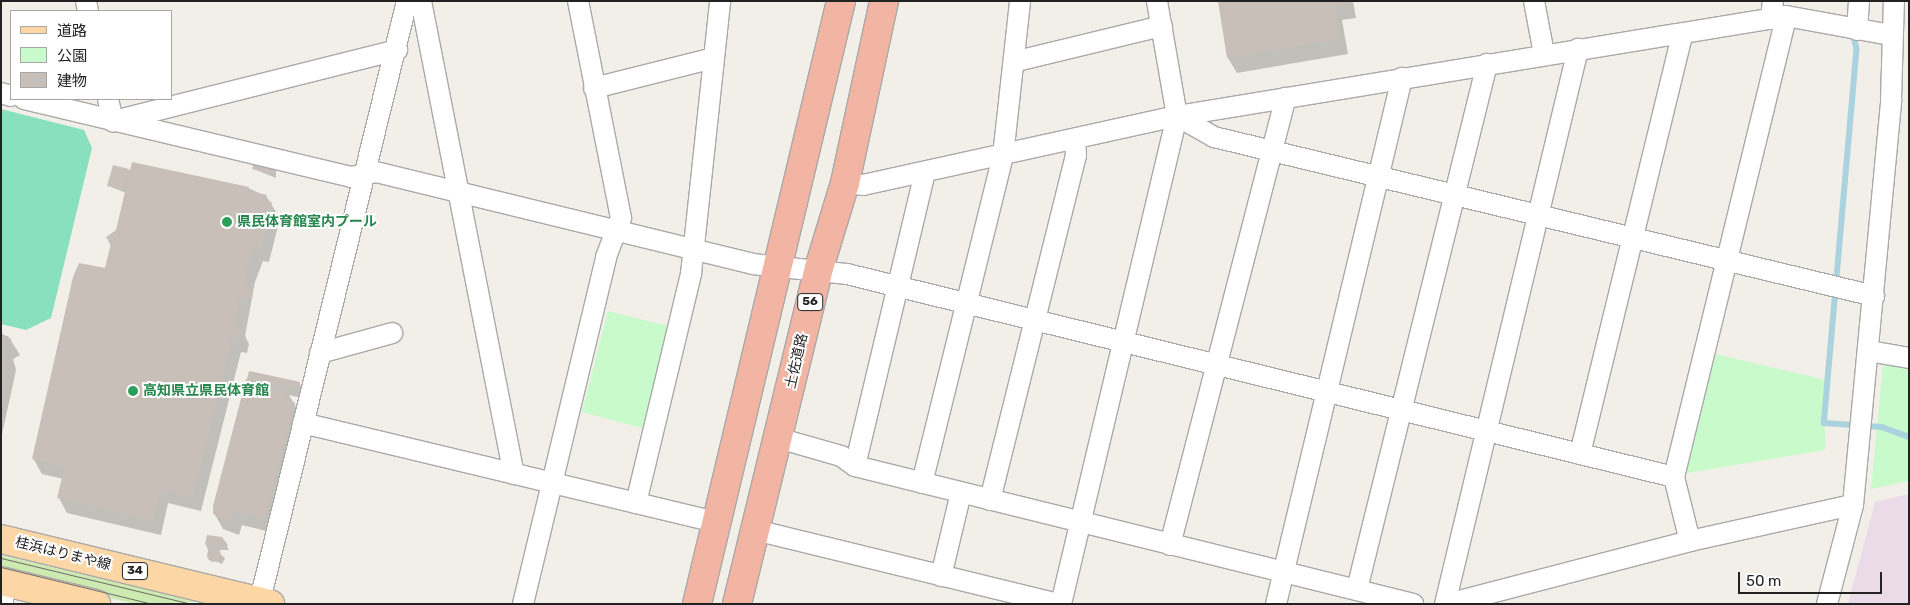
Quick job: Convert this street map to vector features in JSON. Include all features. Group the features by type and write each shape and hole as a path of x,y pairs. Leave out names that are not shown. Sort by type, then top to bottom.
{"highway":[{"path":"697,604 841,1"},
{"name":"土佐道路","path":"737,604 819,268 845,183 884,1"}],"main road":[{"name":"桂浜はりまや線","path":"1,539 263,603"},
{"path":"3,589 96,604"}],"street":[{"path":"263,603 303,423 362,175 397,50 407,1"},
{"path":"421,1 461,193 514,474"},
{"path":"524,604 606,257 621,218 578,1"},
{"path":"636,503 695,248 720,1"},
{"path":"922,483 964,302 1003,156 1017,61 1020,1"},
{"path":"755,530 1060,604 1120,340 1177,116 1157,1"},
{"path":"1534,1 1544,54"},
{"path":"1857,30 1859,1"},
{"path":"1827,604 1853,505 1874,296 1900,101 1892,35 1894,1"},
{"path":"845,183 863,185 1003,156 1177,116 1683,32 1777,12 1857,30 1892,35"},
{"path":"1690,541 1674,477 1726,260 1777,12"},
{"path":"1017,61 1162,26"},
{"path":"1580,454 1631,236 1683,32"},
{"path":"1578,49 1484,430 1447,604 1690,541 1853,505"},
{"path":"113,121 397,50"},
{"path":"594,88 713,58"},
{"path":"1357,589 1487,64"},
{"path":"1276,604 1325,392 1402,78"},
{"path":"1170,545 1270,150 1286,98"},
{"path":"28,100 351,177 376,172 616,233 695,248 753,264 819,268 1120,340 1674,477"},
{"path":"108,100 113,121"},
{"path":"1177,116 1214,137 1455,193 1874,296"},
{"path":"990,500 1076,156 1075,140"},
{"path":"855,466 926,172"},
{"path":"320,353 392,333"},
{"path":"1869,351 1909,358"},
{"path":"303,423 716,522"},
{"path":"778,438 841,456 855,466 1078,523 1283,571 1413,604"},
{"path":"941,576 961,493"}],"shaded area":[{"path":"1909,494 1909,604 1848,604 1875,502"}],"green space":[{"path":"1,109 84,130 92,148 51,318 26,330 1,324"},
{"path":"608,311 672,327 646,429 582,412"},
{"path":"1711,353 1826,380 1825,450 1682,474"},
{"path":"1883,365 1909,369 1909,481 1871,489"},
{"path":"1,555 198,602 135,604 1,572"}],"building":[{"path":"1218,1 1348,1 1348,3 1335,5 1340,39 1227,58"},
{"path":"254,161 276,166 274,175 252,169"},
{"name":"高知県立県民体育館","path":"132,162 249,187 248,191 267,195 265,201 272,202 270,212 263,210 270,214 261,248 254,246 247,266 244,287 253,290 251,298 239,298 235,327 241,328 239,339 232,337 193,497 160,489 153,521 57,498 65,466 32,459 73,277 79,263 105,268 112,239 105,238 116,230"},
{"path":"113,165 129,169 124,190 107,186"},
{"path":"1,333 12,340 5,344 4,353 8,354 2,394"},
{"path":"249,371 300,382 298,390 247,379"},
{"path":"246,379 261,383 260,389 244,385"},
{"path":"263,383 288,390 286,397 295,403 265,519 233,511 231,521 223,519 213,514 213,506 244,387 261,391"},
{"path":"207,535 222,537 228,545 224,550 205,545"},
{"path":"211,548 217,548 221,555 217,562 211,562 207,558 207,552"}],"waterway":[{"path":"1853,33 1857,49 1824,423 1882,427 1909,437"}],"tram line":[{"path":"1,558 191,604"},
{"path":"1,567 153,604"}],"place":[{"name":"県民体育館室内プール","path":"227,222"},
{"name":"高知県立県民体育館","path":"133,391"}]}
